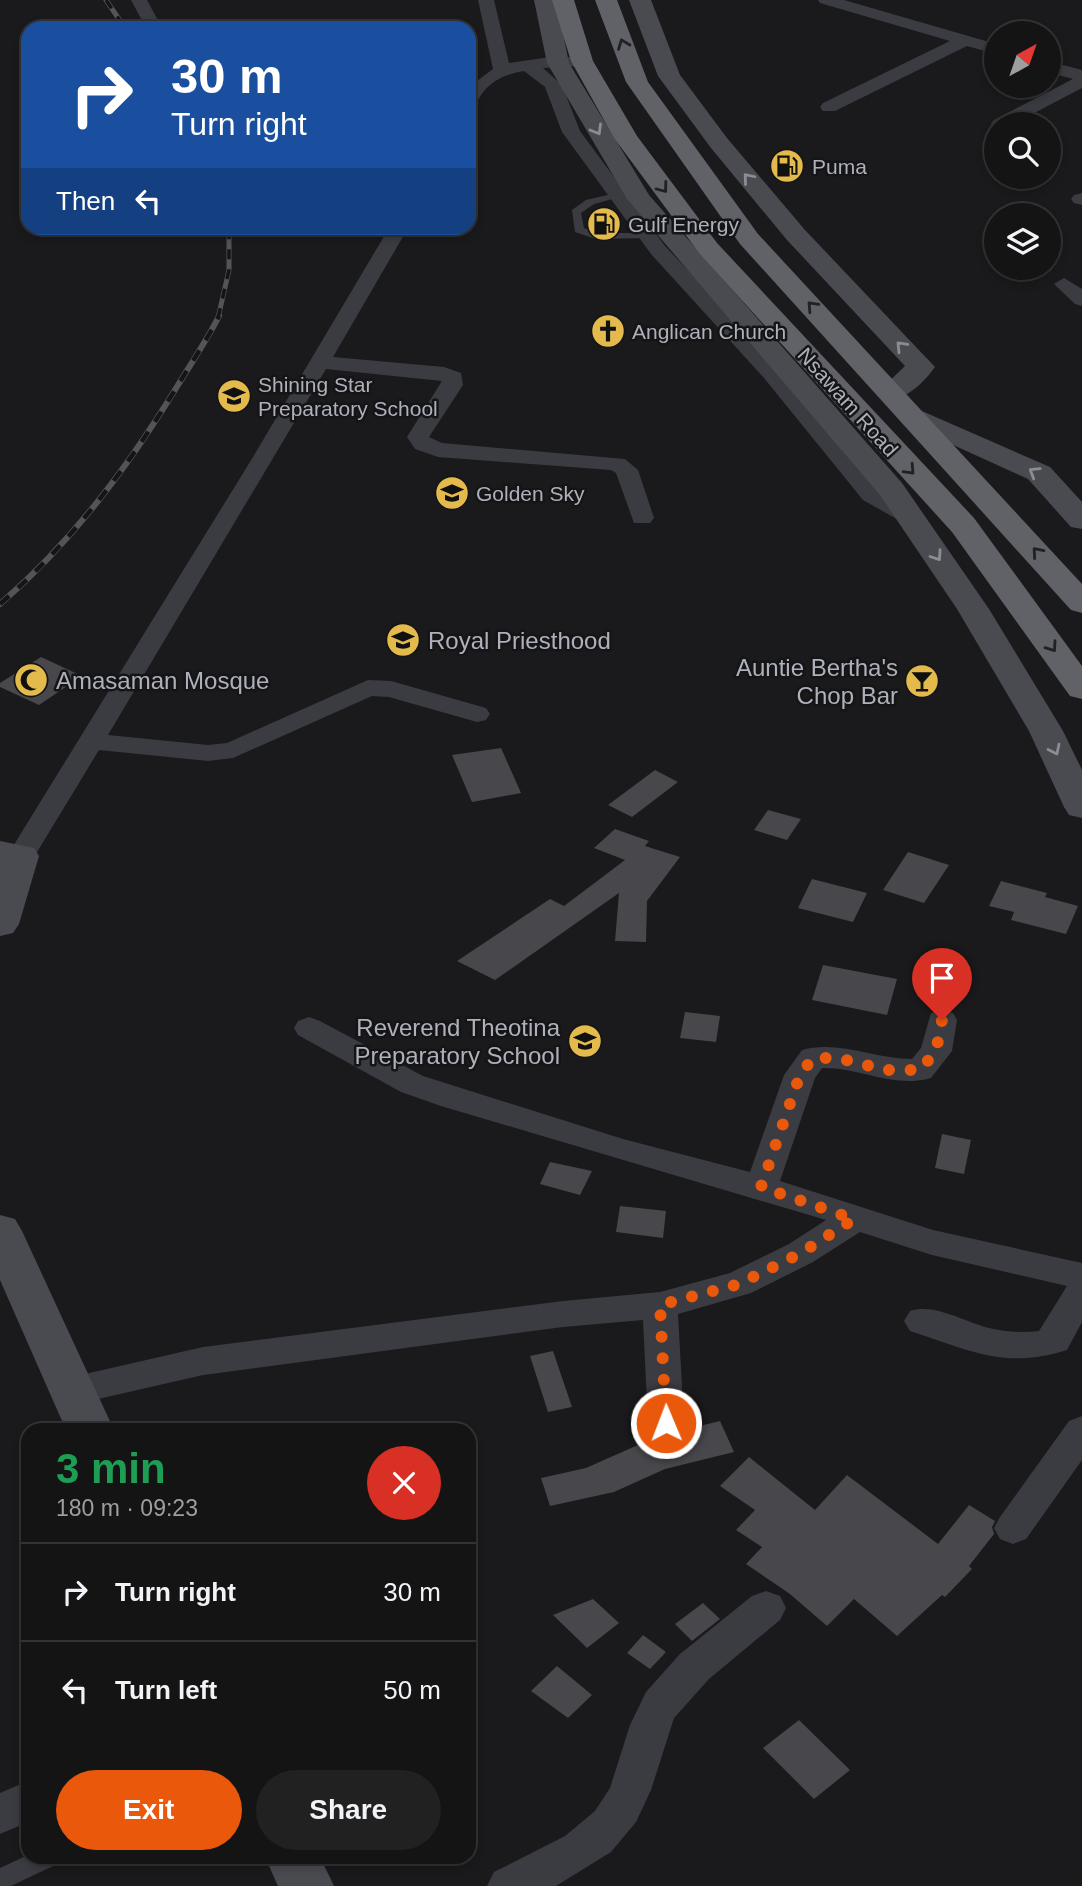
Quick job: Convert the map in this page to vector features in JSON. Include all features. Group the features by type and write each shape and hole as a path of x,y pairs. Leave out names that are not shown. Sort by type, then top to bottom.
{"highway":[{"name":"Nsawam Road","path":"563,0 570,62 708,248 963,526 1082,689"},
{"name":"Nsawam Road","path":"606,0 637,82 736,221 1082,603"}],"main road":[{"path":"545,0 570,62 639,199 891,489 973,609 1046,731 1082,807"},
{"path":"640,0 669,76 719,143 796,235 921,367 891,393"},
{"path":"915,417 1039,473 1082,520"},
{"path":"0,924 11,855"},
{"path":"0,1231 81,1410"},
{"path":"295,1864 306,1886"}],"street":[{"path":"139,0 150,21"},
{"path":"486,0 502,71"},
{"path":"826,0 984,45"},
{"path":"829,107 966,40"},
{"path":"476,85 486,76 502,71 528,65 570,62"},
{"path":"528,65 553,85 571,132 648,236 772,373 871,495 910,517"},
{"path":"1061,71 1082,78"},
{"path":"1021,112 1082,78"},
{"path":"11,855 91,741 394,235"},
{"path":"1064,284 1082,300"},
{"path":"319,362 444,374 453,379 452,385 422,428 418,437 423,444 438,450 617,464 626,470 642,518"},
{"path":"91,741 208,753 233,750 368,688 391,689 477,714"},
{"path":"761,1187 800,1075 813,1058 838,1058 886,1070 920,1070 936,1051 942,1020"},
{"path":"309,1028 411,1084 452,1098 621,1150 761,1187 932,1242 1082,1276"},
{"path":"81,1410 203,1361 564,1314 660,1305 739,1284 801,1253 854,1219"},
{"path":"922,1321 1013,1347 1030,1349 1055,1340 1082,1289"},
{"path":"660,1305 666,1423"},
{"path":"1013,1528 1082,1431"},
{"path":"509,1886 588,1846 614,1822 630,1792 640,1753 659,1705 682,1680 766,1608"},
{"path":"0,1815 21,1804"}],"lane":[{"path":"618,196 600,199 581,207 576,212 579,230 596,236 648,236"},
{"path":"0,1880 33,1864"}],"building":[{"path":"41,657 82,676 39,705 0,687 0,683"},
{"path":"501,748 521,793 472,802 452,755"},
{"path":"655,770 678,782 632,817 608,805"},
{"path":"768,810 801,819 787,840 754,830"},
{"path":"615,829 649,841 645,846 680,857 647,901 646,942 615,941 619,893 495,980 457,961 550,899 564,906 625,860 594,848"},
{"path":"908,852 949,865 924,903 883,890"},
{"path":"812,879 867,893 853,922 798,908"},
{"path":"1001,881 1047,893 1045,897 1078,906 1066,934 1011,920 1014,912 989,906"},
{"path":"823,965 897,979 887,1015 812,1000"},
{"path":"685,1012 720,1016 716,1042 680,1038"},
{"path":"942,1134 971,1140 964,1174 935,1168"},
{"path":"550,1162 592,1171 580,1195 540,1184"},
{"path":"620,1206 666,1211 663,1238 616,1232"},
{"path":"553,1351 572,1407 548,1412 530,1356"},
{"path":"720,1421 734,1452 665,1469 614,1492 550,1506 541,1478 586,1468 656,1437 667,1440 680,1435 683,1430"},
{"path":"749,1457 815,1510 847,1475 938,1544 969,1505 995,1521 992,1527 994,1534 969,1566 972,1569 945,1597 942,1595 897,1636 854,1599 827,1626 790,1594 746,1564 762,1547 736,1530 755,1510 720,1486"},
{"path":"593,1599 619,1623 587,1648 553,1615"},
{"path":"703,1603 720,1619 692,1641 675,1624"},
{"path":"643,1635 666,1652 650,1669 627,1653"},
{"path":"557,1666 592,1695 568,1718 531,1691"},
{"path":"799,1720 850,1770 814,1799 763,1748"}],"railway":[{"path":"106,0 120,21"},
{"path":"218,318 229,270 229,235"},
{"path":"0,604 52,555 98,502 159,415 218,318"}],"place":[{"name":"Puma","path":"787,166"},
{"name":"Gulf Energy","path":"604,224"},
{"name":"Anglican Church","path":"608,331"},
{"name":"Shining Star Preparatory School","path":"234,396"},
{"name":"Golden Sky","path":"452,493"},
{"name":"Royal Priesthood","path":"403,640"},
{"name":"Amasaman Mosque","path":"31,680"},
{"name":"Auntie Bertha's Chop Bar","path":"922,681"},
{"name":"Reverend Theotina Preparatory School","path":"585,1041"}],"route":[{"path":"666,1423 665,1349 660,1305 739,1284 801,1253 854,1219 761,1187 800,1075 813,1058 838,1058 886,1070 920,1070 936,1051 942,1020"}]}
